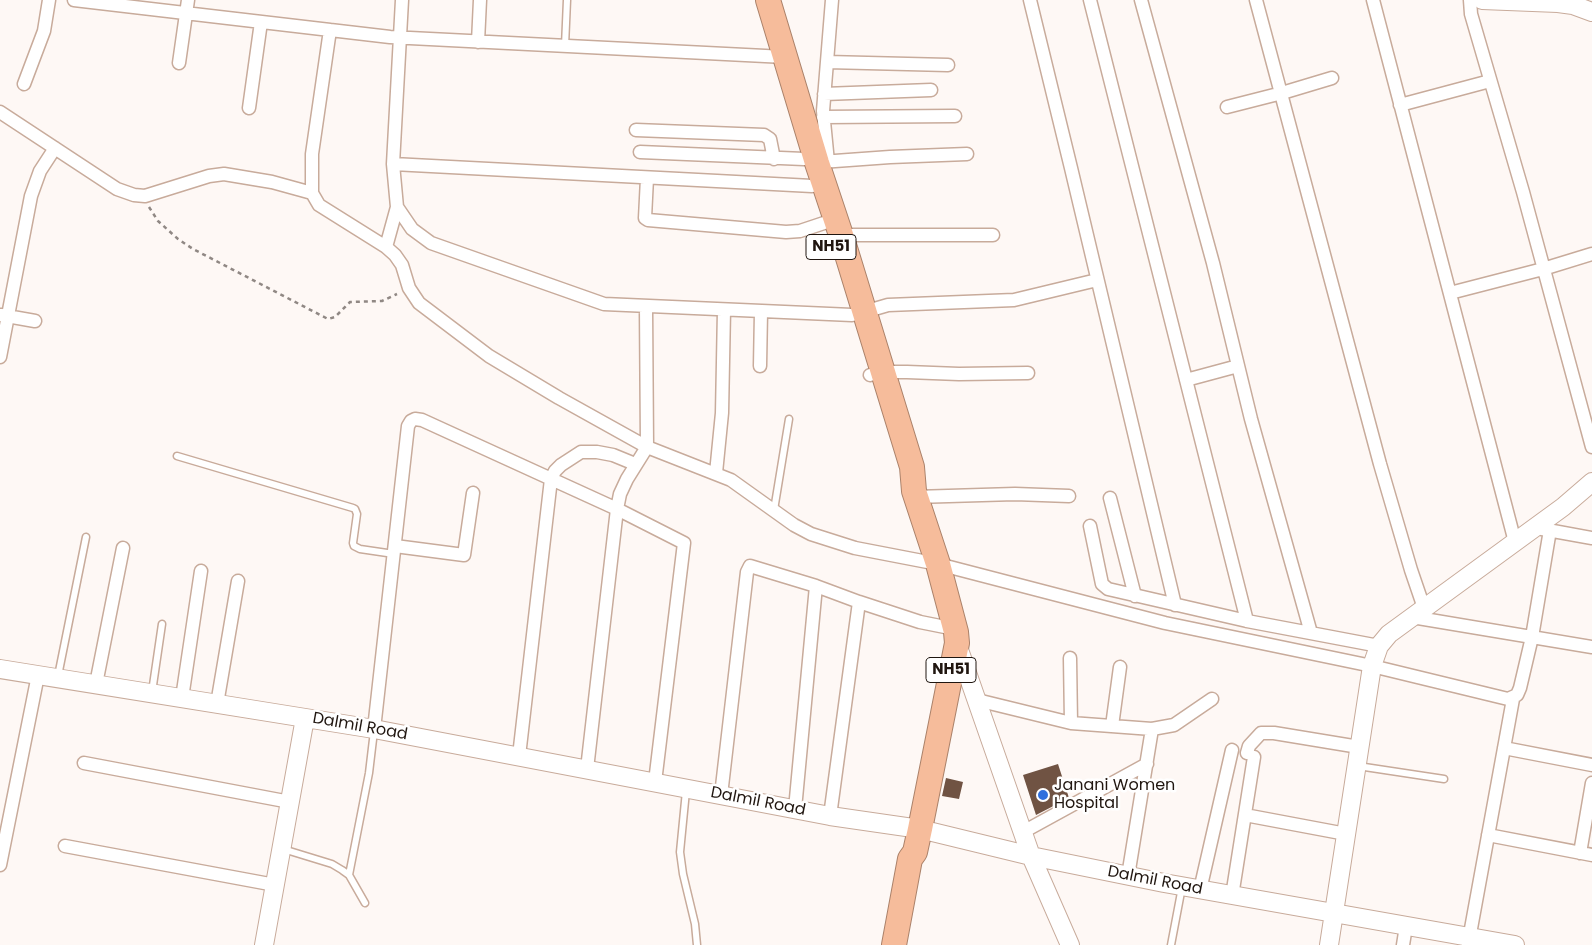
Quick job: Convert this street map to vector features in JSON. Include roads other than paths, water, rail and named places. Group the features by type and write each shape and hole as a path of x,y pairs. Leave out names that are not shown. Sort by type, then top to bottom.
{"highway":[{"name":"NH51","path":"755,0 780,57 814,162 832,229 876,373 912,467 914,494 938,564 956,636 920,829 915,852 910,859 904,945"},
{"name":"NH51","path":"768,0 780,57"},
{"name":"NH51","path":"814,162 812,186 832,229"},
{"name":"NH51","path":"894,945 905,914"}],"street":[{"path":"24,84 40,43 49,0"},
{"path":"74,0 400,38 780,57"},
{"path":"179,63 188,0"},
{"path":"386,247 397,207 393,164 402,0"},
{"path":"478,42 480,0"},
{"path":"814,162 823,117 832,0"},
{"path":"1030,0 1175,605"},
{"path":"1090,0 1247,621"},
{"path":"1141,0 1311,633"},
{"path":"1256,0 1380,464 1411,570 1418,613"},
{"path":"1373,0 1515,542"},
{"path":"1470,0 1471,14 1544,269 1592,447"},
{"path":"1482,0 1558,3 1573,5 1592,12"},
{"path":"249,108 261,22"},
{"path":"330,30 312,154 312,193 320,205 386,247 395,255 402,265 409,288 426,310 489,356 647,447 732,480 794,525 828,541 938,564 1165,623 1372,666 1508,700 1517,695 1520,688 1532,637 1543,529"},
{"path":"827,62 948,65"},
{"path":"1227,107 1332,78"},
{"path":"1400,105 1490,81"},
{"path":"824,94 931,90"},
{"path":"0,112 117,189 134,195 145,196 209,176 224,174 272,182 312,193"},
{"path":"823,117 955,116"},
{"path":"636,130 764,135 770,138 774,159"},
{"path":"0,357 4,315 34,185 55,148"},
{"path":"640,152 814,162 966,154"},
{"path":"393,164 812,186"},
{"path":"647,178 645,218 648,220 786,232 832,229 993,235"},
{"path":"397,207 412,229 431,243 604,304 761,312 858,313 888,305 1014,300 1097,280"},
{"path":"1450,293 1544,269 1592,254"},
{"path":"587,770 617,509 620,494 635,464 647,447 646,307"},
{"path":"716,473 722,413 724,310"},
{"path":"760,366 761,312"},
{"path":"4,315 35,321"},
{"path":"1186,380 1238,366"},
{"path":"876,373 1028,373"},
{"path":"374,729 408,426 410,421 415,419 422,420 617,509 684,543 655,782"},
{"path":"519,756 551,479 555,470 581,452 613,455 635,464"},
{"path":"1329,945 1372,666 1380,646 1389,634 1515,542 1543,529 1563,507 1592,482"},
{"path":"394,550 464,555 473,493"},
{"path":"914,494 1069,496"},
{"path":"1110,498 1135,596"},
{"path":"1090,526 1102,584 1108,589 1247,621 1380,646"},
{"path":"1543,529 1592,538"},
{"path":"96,684 122,548"},
{"path":"721,795 748,568 750,566 816,586 956,636 1031,856 1070,945"},
{"path":"182,698 201,571"},
{"path":"216,704 238,581"},
{"path":"795,809 816,586"},
{"path":"830,816 858,602"},
{"path":"1418,613 1532,637 1592,647"},
{"path":"1070,658 1071,722"},
{"path":"1112,726 1120,667"},
{"name":"Dalmil Road","path":"0,669 374,729 830,816 920,829 1031,856 1128,876 1406,926 1468,941 1515,945"},
{"path":"0,865 38,675"},
{"path":"1468,941 1513,698"},
{"path":"977,700 1071,722 1152,729 1174,725 1212,699"},
{"path":"264,945 305,718"},
{"path":"1128,876 1152,729"},
{"path":"1232,896 1245,815 1251,755 1248,746 1261,734 1274,733 1359,747"},
{"path":"1504,748 1592,765"},
{"path":"1200,890 1232,750"},
{"path":"84,763 290,802"},
{"path":"1023,832 1146,764"},
{"path":"1488,835 1586,854 1592,782"},
{"path":"1245,815 1346,834"},
{"path":"65,846 275,884"},
{"path":"1402,945 1406,926"}],"lane":[{"path":"565,46 567,0"},
{"path":"774,510 789,419"},
{"path":"177,456 353,508 357,514 354,546 360,549 394,550"},
{"path":"57,678 86,537"},
{"path":"152,693 162,624"},
{"path":"349,875 369,773 374,729"},
{"path":"1356,766 1444,779"},
{"path":"687,788 680,852 683,874 695,924 697,945"},
{"path":"282,848 332,864 349,875 364,903"},
{"path":"1171,945 1182,886"}],"place":[{"name":"Janani Women Hospital","path":"1043,795"}]}
